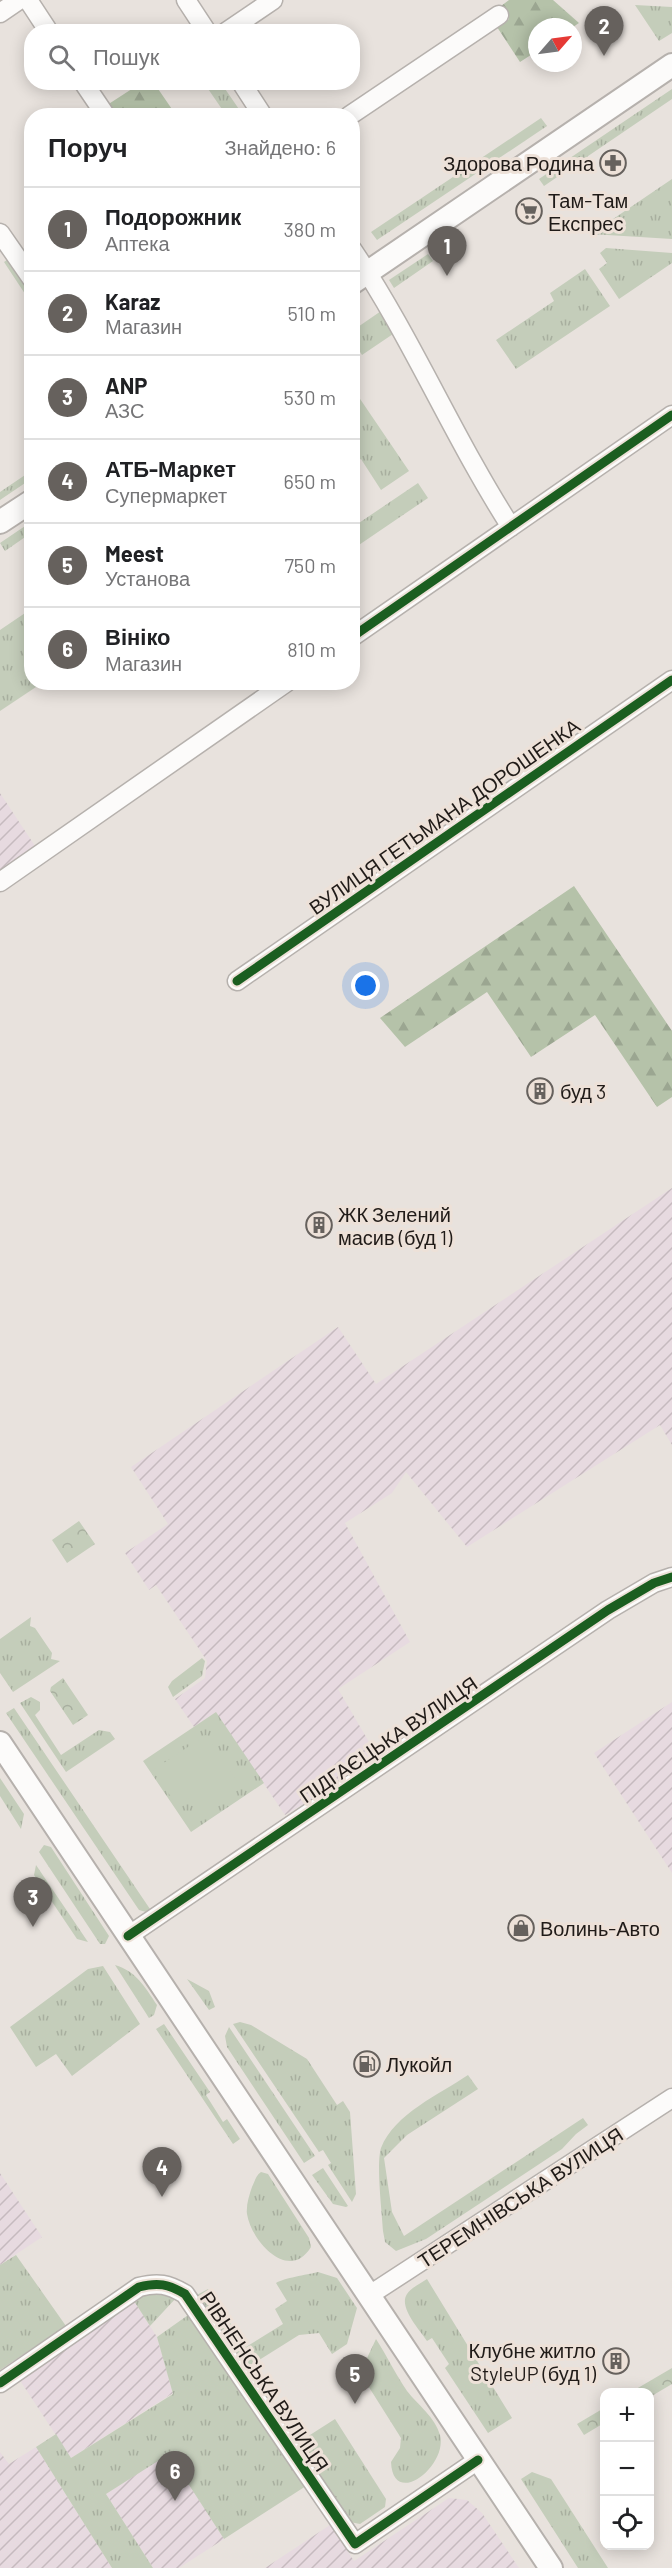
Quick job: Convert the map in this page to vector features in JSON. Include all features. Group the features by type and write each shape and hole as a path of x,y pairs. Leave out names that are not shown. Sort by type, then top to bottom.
{"main road":[{"path":"360,277 672,65"},
{"path":"0,522 24,506"},
{"path":"0,1743 552,2568"}],"street":[{"path":"0,13 19,0"},
{"path":"27,0 44,24"},
{"path":"186,0 202,24"},
{"path":"238,24 273,0"},
{"path":"360,109 499,15"},
{"path":"88,90 101,108"},
{"path":"246,90 258,108"},
{"path":"0,232 24,267"},
{"path":"360,277 387,301 477,473 511,527"},
{"path":"360,631 672,415"},
{"name":"ВУЛИЦЯ ГЕТЬМАНА ДОРОШЕНКА","path":"237,981 672,680"},
{"path":"0,882 276,690"},
{"name":"ПІДГАЄЦЬКА ВУЛИЦЯ","path":"129,1936 608,1610 654,1583 672,1577"},
{"name":"ТЕРЕМНІВСЬКА ВУЛИЦЯ","path":"368,2296 672,2098"},
{"name":"РІВНЕНСЬКА ВУЛИЦЯ","path":"0,2383 139,2288 155,2283 171,2286 185,2294 355,2544 478,2460"}],"shaded area":[{"path":"0,793 35,846 0,870"},
{"path":"672,1188 672,1445 660,1425 467,1547 406,1472 392,1493 345,1523 410,1642 338,1689 379,1759 285,1815 216,1713 194,1727 175,1699 205,1678 207,1661 156,1585 149,1590 125,1553 168,1524 131,1467 338,1327 376,1384"},
{"path":"672,1702 672,1873 594,1753"},
{"path":"0,2173 42,2237 0,2265"},
{"path":"134,2301 157,2337 173,2393 71,2458 19,2379"},
{"path":"36,2447 112,2568 0,2568 0,2452 9,2464"},
{"path":"169,2453 224,2539 179,2568 153,2568 106,2494"},
{"path":"449,2498 467,2500 482,2513 519,2568 265,2568 330,2525 354,2561"}],"green space":[{"path":"509,0 553,0 573,18 528,18 528,57 520,62 497,27 509,19 501,6"},
{"path":"635,5 672,7 672,33 659,41"},
{"path":"672,89 672,99 544,186 539,179"},
{"path":"130,90 159,90 171,108 105,108"},
{"path":"209,90 226,90 238,108 221,108"},
{"path":"541,118 547,126 377,240 371,232"},
{"path":"672,179 672,239 591,234"},
{"path":"606,248 672,253 672,263 619,299 599,269 607,263 600,253"},
{"path":"428,254 433,261 394,288 389,280"},
{"path":"11,257 24,277 24,292 4,262"},
{"path":"585,269 610,306 516,369 496,340 554,301 550,293"},
{"path":"384,309 396,332 362,355 360,326"},
{"path":"360,399 409,471 381,490 361,459"},
{"path":"24,476 24,484 0,500 0,492"},
{"path":"418,483 428,498 360,544 360,522"},
{"path":"24,527 24,538 5,551 0,543"},
{"path":"24,614 24,690 32,690 0,711 0,630"},
{"path":"574,886 672,1031 672,1097 657,1107 595,1015 531,1057 487,992 405,1047 380,1018"},
{"path":"79,1521 95,1544 67,1563 52,1540"},
{"path":"31,1617 30,1626 35,1628 52,1653 51,1659 60,1661 13,1692 0,1673 0,1639"},
{"path":"202,1658 205,1661 202,1676 173,1697 168,1687 172,1681"},
{"path":"63,1678 88,1715 73,1725 50,1691 51,1687"},
{"path":"31,1697 40,1702 40,1710 35,1715 61,1755 99,1730 110,1732 115,1739 66,1772 20,1703"},
{"path":"14,1708 150,1909 146,1912 139,1910 6,1713"},
{"path":"216,1712 264,1783 191,1832 143,1761"},
{"path":"206,1735 237,1781 195,1809 188,1798 177,1806 153,1770"},
{"path":"0,1778 24,1814 21,1829 0,1796"},
{"path":"44,1845 51,1847 109,1936 105,1944 100,1944 39,1852"},
{"path":"36,1865 88,1942 77,1939 34,1875"},
{"path":"115,1965 129,1971 144,1986 157,2005 154,2015 149,2018"},
{"path":"103,1966 140,2024 72,2076 56,2054 36,2067 10,2027 88,1969"},
{"path":"187,1979 209,1991 215,2007 209,2010"},
{"path":"240,2022 251,2025 307,2059 337,2105 343,2101 350,2112 356,2194 352,2202 328,2165 331,2163 323,2150 319,2152 233,2024"},
{"path":"164,2024 210,2092 206,2095 223,2122 227,2119 240,2139 233,2144 156,2029"},
{"path":"229,2027 315,2156 304,2163 227,2047 225,2036"},
{"path":"468,2075 478,2089 407,2135 384,2158 392,2212 404,2236 583,2118 588,2125 562,2149 426,2239 396,2251 385,2242 383,2231 379,2176 381,2148 387,2136 407,2115"},
{"path":"323,2168 348,2206 333,2204 312,2175"},
{"path":"261,2172 268,2174 309,2238 311,2247 302,2257 292,2261 272,2254 263,2246 250,2225 247,2214 248,2200 256,2178"},
{"path":"16,2255 66,2326 0,2370 0,2265"},
{"path":"318,2272 337,2278 357,2308 347,2344 332,2354 319,2333 299,2335 245,2369 195,2296 208,2289 246,2347 283,2324 275,2309 287,2301 276,2283"},
{"path":"427,2279 512,2418 488,2433 445,2368 449,2364 432,2338 427,2341 415,2325 405,2305 407,2294"},
{"path":"155,2290 177,2297 150,2326 134,2301"},
{"path":"191,2313 306,2486 224,2539 169,2454 106,2494 153,2568 112,2568 36,2447 56,2434 71,2458 173,2394 157,2337"},
{"path":"376,2339 407,2391 430,2417 440,2435 440,2447 429,2470 409,2482 401,2482 394,2476 391,2462 400,2448 401,2438 360,2373"},
{"path":"672,2368 672,2384 654,2395 654,2388 638,2388"},
{"path":"600,2410 600,2425 584,2435 577,2424"},
{"path":"335,2419 386,2499 385,2507 360,2524 350,2522 299,2442"},
{"path":"532,2472 551,2479 608,2568 578,2568 521,2479"}],"cycle path":[{"path":"360,631 672,415"},
{"path":"237,981 672,680"},
{"path":"128,1936 608,1610 654,1583 672,1577"},
{"path":"0,2383 139,2287 163,2285 185,2294 355,2544 478,2460"}],"place":[{"name":"Karaz","path":"604,56"},
{"name":"Здорова Родина","path":"613,163"},
{"name":"Там-Там Експрес","path":"529,211"},
{"name":"Подорожник","path":"447,276"},
{"name":"буд 3","path":"540,1091"},
{"name":"ЖК Зелений масив (буд 1)","path":"319,1225"},
{"name":"ANP","path":"33,1927"},
{"name":"Волинь-Авто","path":"521,1928"},
{"name":"Лукойл","path":"367,2064"},
{"name":"АТБ-Маркет","path":"162,2197"},
{"name":"Клубне житло StyleUP (буд 1)","path":"616,2361"},
{"name":"Meest","path":"355,2404"},
{"name":"Вініко","path":"175,2501"}]}
